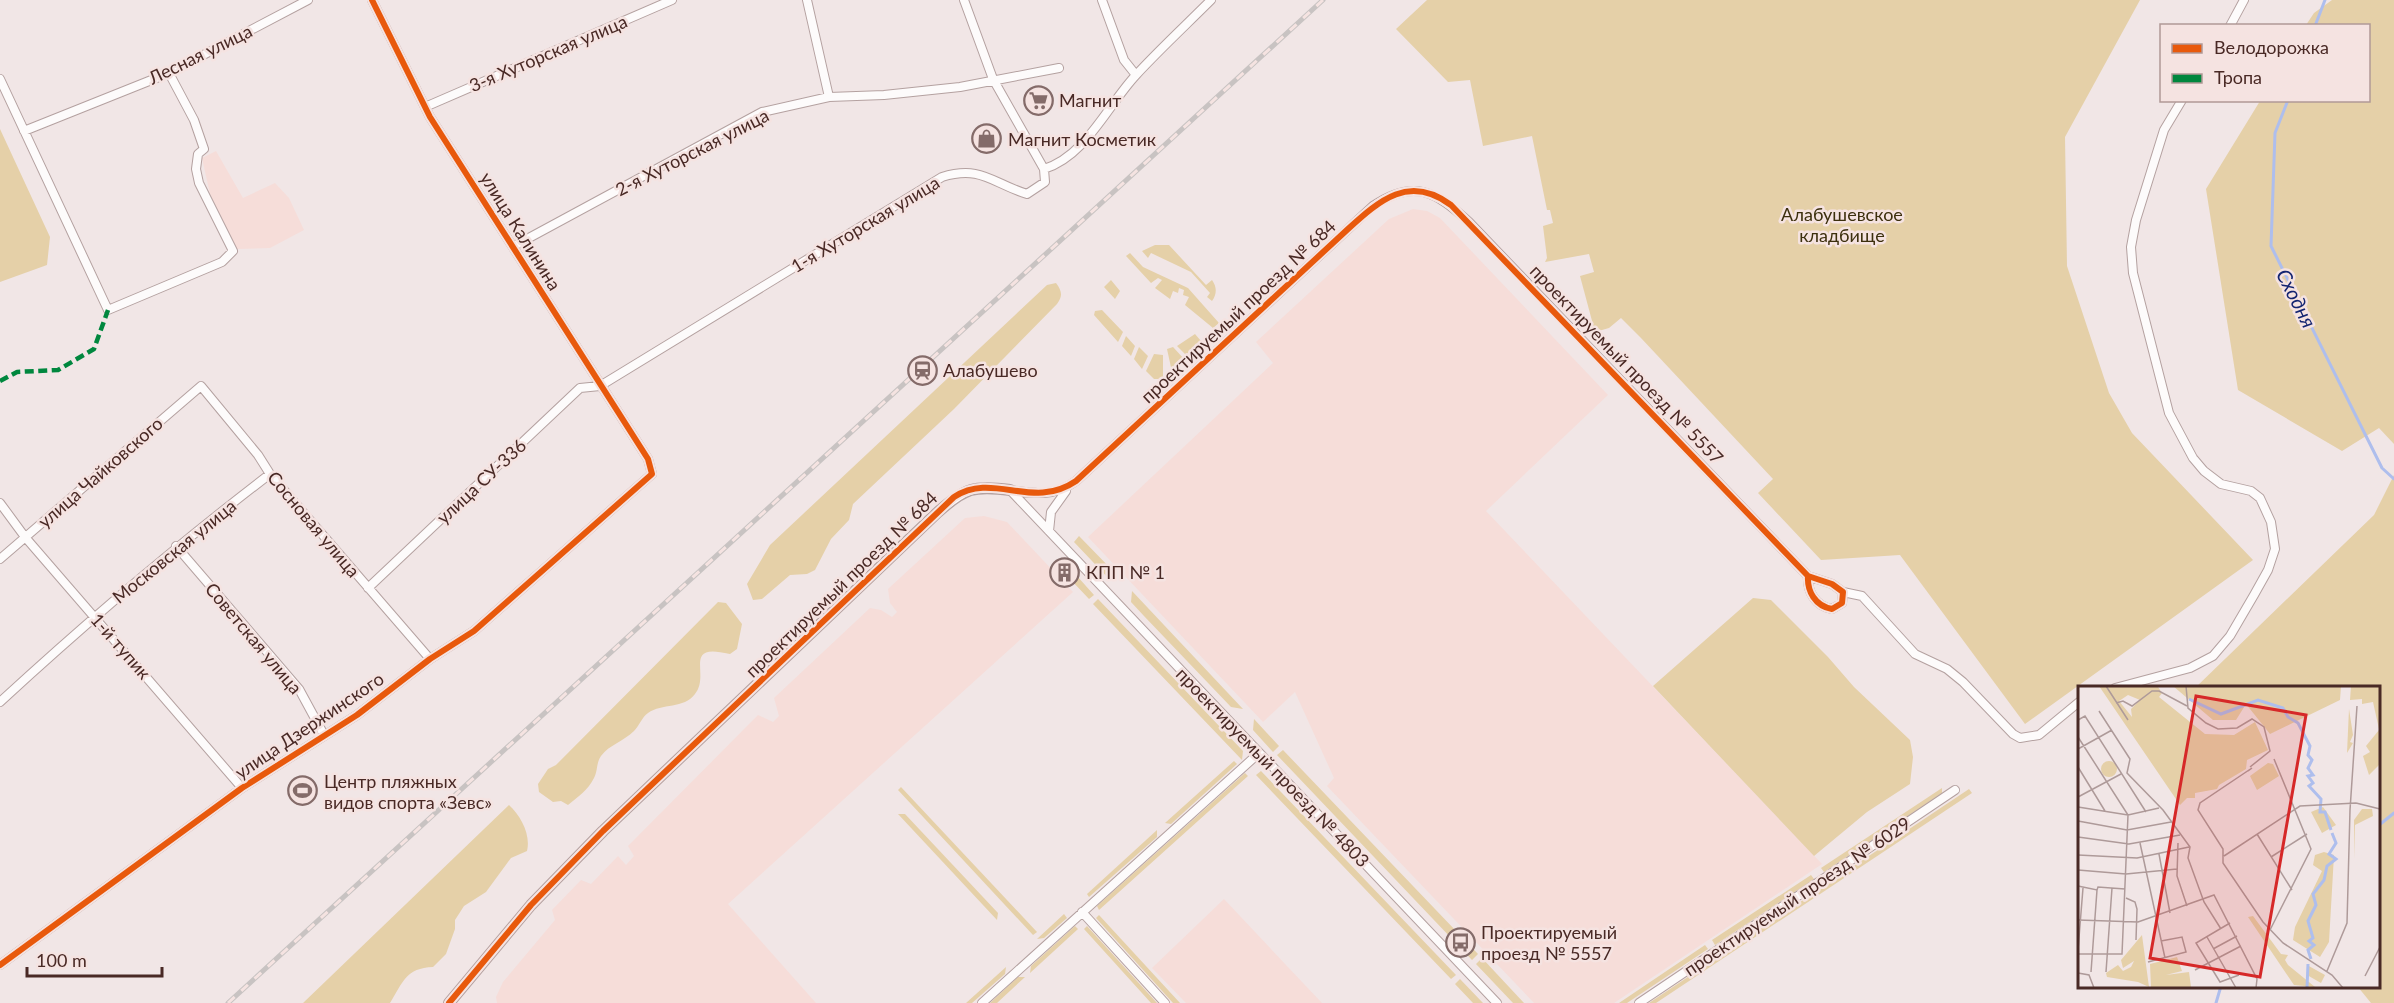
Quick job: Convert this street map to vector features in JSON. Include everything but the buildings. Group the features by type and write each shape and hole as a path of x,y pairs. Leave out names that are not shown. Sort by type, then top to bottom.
{"street":[{"name":"Лесная улица","path":"24,131 170,73 308,0"},
{"name":"улица Калинина","path":"372,0 424,106 648,459 652,474"},
{"name":"3-я Хуторская улица","path":"424,106 672,0"},
{"path":"807,0 829,97"},
{"path":"964,0 993,79 1044,169 1061,164 1090,134 1136,75 1210,0"},
{"path":"1102,0 1124,60 1136,75"},
{"path":"2231,24 2244,0"},
{"name":"2-я Хуторская улица","path":"514,246 762,112 829,97 884,95 960,87 1059,68"},
{"path":"0,79 108,310 222,262 233,251 199,183 196,169 198,154 204,149 194,120 170,73"},
{"path":"2122,686 2190,668 2213,656 2230,636 2254,595 2268,570 2275,549 2271,522 2260,498 2251,491 2221,484 2204,471 2193,458 2169,413 2133,273 2131,247 2136,220 2164,130 2181,102"},
{"name":"1-я Хуторская улица","path":"600,386 942,177 960,171 975,172 1027,194 1045,182 1044,169"},
{"name":"проектируемый проезд № 684","path":"449,1003 524,913 596,838 938,512 969,489 1043,494 1056,493 1076,482 1373,206 1393,195 1413,190"},
{"name":"проектируемый проезд № 5557","path":"1413,190 1440,196 1469,222 1808,576 1832,584 1844,592 1842,603 1832,609 1825,608 1812,595 1807,586 1808,576"},
{"name":"Сосновая улица","path":"201,386 258,455 270,474 430,659"},
{"name":"улица Чайковского","path":"0,559 201,386"},
{"name":"улица СУ-336","path":"368,588 580,388 600,386"},
{"name":"Московская улица","path":"0,702 94,615 177,546 270,474"},
{"name":"улица Дзержинского","path":"0,965 242,788 357,715 430,659 474,631 652,474"},
{"path":"1049,531 1055,505 1076,482"},
{"name":"проектируемый проезд № 4803","path":"1010,490 1497,1003"},
{"name":"1-й тупик","path":"0,503 25,537 242,788"},
{"name":"Советская улица","path":"177,546 299,689 324,735"},
{"path":"1844,592 1862,596 1916,654 1947,669 2020,738 2039,735 2078,703"},
{"path":"982,1003 1259,753"},
{"name":"проектируемый проезд № 6029","path":"1640,1003 1955,790"},
{"path":"1082,912 1165,1003"}],"shaded area":[{"path":"216,151 243,198 275,183 289,198 304,230 270,248 237,249 210,194 202,158"},
{"path":"1413,209 1427,211 1440,218 1608,395 1486,511 1822,864 1614,1003 1534,1003 1327,786 1334,778 1295,692 1263,722 1088,537 1273,363 1256,342 1389,219"},
{"path":"984,516 1007,522 1073,592 728,904 816,1003 497,1003 496,997 503,982 555,920 552,910 581,880 591,884 618,856 626,865 634,856 628,846 758,715 773,722 779,716 774,698 870,608 881,610 892,617 897,612 890,603 888,589 965,518"},
{"path":"1224,899 1322,1003 1186,1003 1152,968"}],"green space":[{"name":"Алабушевское кладбище","path":"1427,0 2140,0 2065,137 2067,266 2109,393 2132,433 2253,560 2025,724 1900,555 1821,560 1758,493 1773,479 1641,338 1621,318 1609,328 1595,332 1580,276 1594,272 1589,254 1545,262 1547,258 1543,226 1553,223 1550,210 1547,210 1532,136 1483,146 1470,80 1448,82 1396,29"},
{"path":"2332,0 2394,0 2394,444 2379,428 2342,451 2238,390 2206,189 2259,102 2370,102 2370,24 2307,24 2314,13"},
{"path":"0,129 50,237 47,265 0,282"},
{"path":"1155,245 1169,245 1206,285 1212,280 1216,290 1212,301 1207,297 1210,293 1191,272 1151,253 1148,258 1142,251"},
{"path":"1130,253 1143,267 1188,288 1219,323 1213,328 1185,305 1189,297 1183,295 1184,290 1179,288 1178,293 1173,291 1170,299 1155,288 1162,280 1158,278 1151,283 1126,256"},
{"path":"1111,280 1120,291 1115,299 1104,287"},
{"path":"1056,283 1061,294 1057,304 954,409 853,504 849,520 831,539 815,570 807,574 790,575 762,599 753,600 747,584 770,545 1047,285"},
{"path":"1102,310 1123,332 1118,342 1094,315 1095,311"},
{"path":"1195,334 1201,341 1186,355 1177,346"},
{"path":"1126,336 1135,346 1131,356 1122,346"},
{"path":"1139,347 1148,356 1142,369 1134,359"},
{"path":"1173,347 1185,360 1172,372 1167,349"},
{"path":"1154,354 1163,355 1163,379 1154,379 1146,371"},
{"path":"2394,475 2394,1003 2371,1003 2359,988 2379,988 2379,686 2197,686 2374,515"},
{"path":"1079,536 1116,574 1110,580 1074,542"},
{"path":"1077,576 1094,595 1089,599 1072,581"},
{"path":"1132,591 1243,709 1231,707 1144,616 1131,602"},
{"path":"1753,598 1771,600 1828,657 1854,687 1910,740 1913,757 1910,784 1867,812 1814,856 1653,686"},
{"path":"1098,599 1243,751 1242,760 1093,604"},
{"path":"718,602 726,603 742,624 737,649 730,654 715,651 706,652 702,656 699,686 695,694 685,702 654,710 646,715 634,731 601,756 592,782 568,805 561,801 553,802 539,792 538,784 548,769 556,765"},
{"path":"1254,719 1279,746 1273,752 1253,730"},
{"path":"1283,750 1478,954 1472,960 1277,755"},
{"path":"1234,761 1237,764 1171,824 1165,823"},
{"path":"1261,771 1456,975 1451,979 1256,775"},
{"path":"1245,773 1248,776 1099,910 1097,906"},
{"path":"901,787 1037,932 1033,935 898,790"},
{"path":"1942,788 1942,793 1824,872 1821,868"},
{"path":"1969,789 1972,793 1656,1003 1649,1003"},
{"path":"509,805 524,826 528,839 527,851 511,858 486,892 464,906 455,920 455,929 446,954 433,967 411,973 390,1003 303,1003"},
{"path":"898,814 905,814 998,913 997,920"},
{"path":"1157,830 1157,837 1089,897 1087,894"},
{"path":"1811,875 1814,879 1715,945 1712,940"},
{"path":"1064,914 1067,918 1044,938 1037,939"},
{"path":"1099,915 1180,1003 1173,1003 1096,918"},
{"path":"1075,926 1078,929 1030,973 1031,966"},
{"path":"1087,926 1157,1003 1151,1003 1084,929"},
{"path":"1705,945 1708,949 1627,1003 1619,1003"},
{"path":"1482,958 1524,1003 1513,1003 1476,964"},
{"path":"1006,967 1005,974 972,1003 966,1003"},
{"path":"1018,977 1025,977 997,1003 990,1003"},
{"path":"1460,979 1483,1003 1473,1003 1455,984"}],"waterway":[{"name":"Сходня","path":"2316,24 2325,0"},
{"name":"Сходня","path":"2287,102 2275,133 2271,246 2382,468 2394,479"},
{"name":"Сходня","path":"2379,825 2394,813"},
{"name":"Сходня","path":"2216,1003 2220,988"}],"railway":[{"path":"228,1003 1323,0"}],"marked path":[{"path":"0,381 17,372 58,370 94,349 108,310"}],"cycle path":[{"path":"0,965 242,788 357,715 430,659 474,631 652,474 648,459 430,117 372,0"},
{"path":"449,1003 531,905 603,831 954,497 969,490 984,488 1044,493 1060,489 1076,481 1348,229 1384,200 1396,194 1408,191 1422,192 1436,196 1451,205 1808,576 1832,584 1843,592 1842,603 1832,609 1821,605 1813,597 1808,576"}],"place":[{"name":"Магнит","path":"1038,100"},
{"name":"Магнит Косметик","path":"987,139"},
{"name":"Алабушево","path":"922,370"},
{"name":"КПП № 1","path":"1065,572"},
{"name":"Центр пляжных видов спорта «Зевс»","path":"303,791"},
{"name":"Проектируемый проезд № 5557","path":"1460,942"}]}
